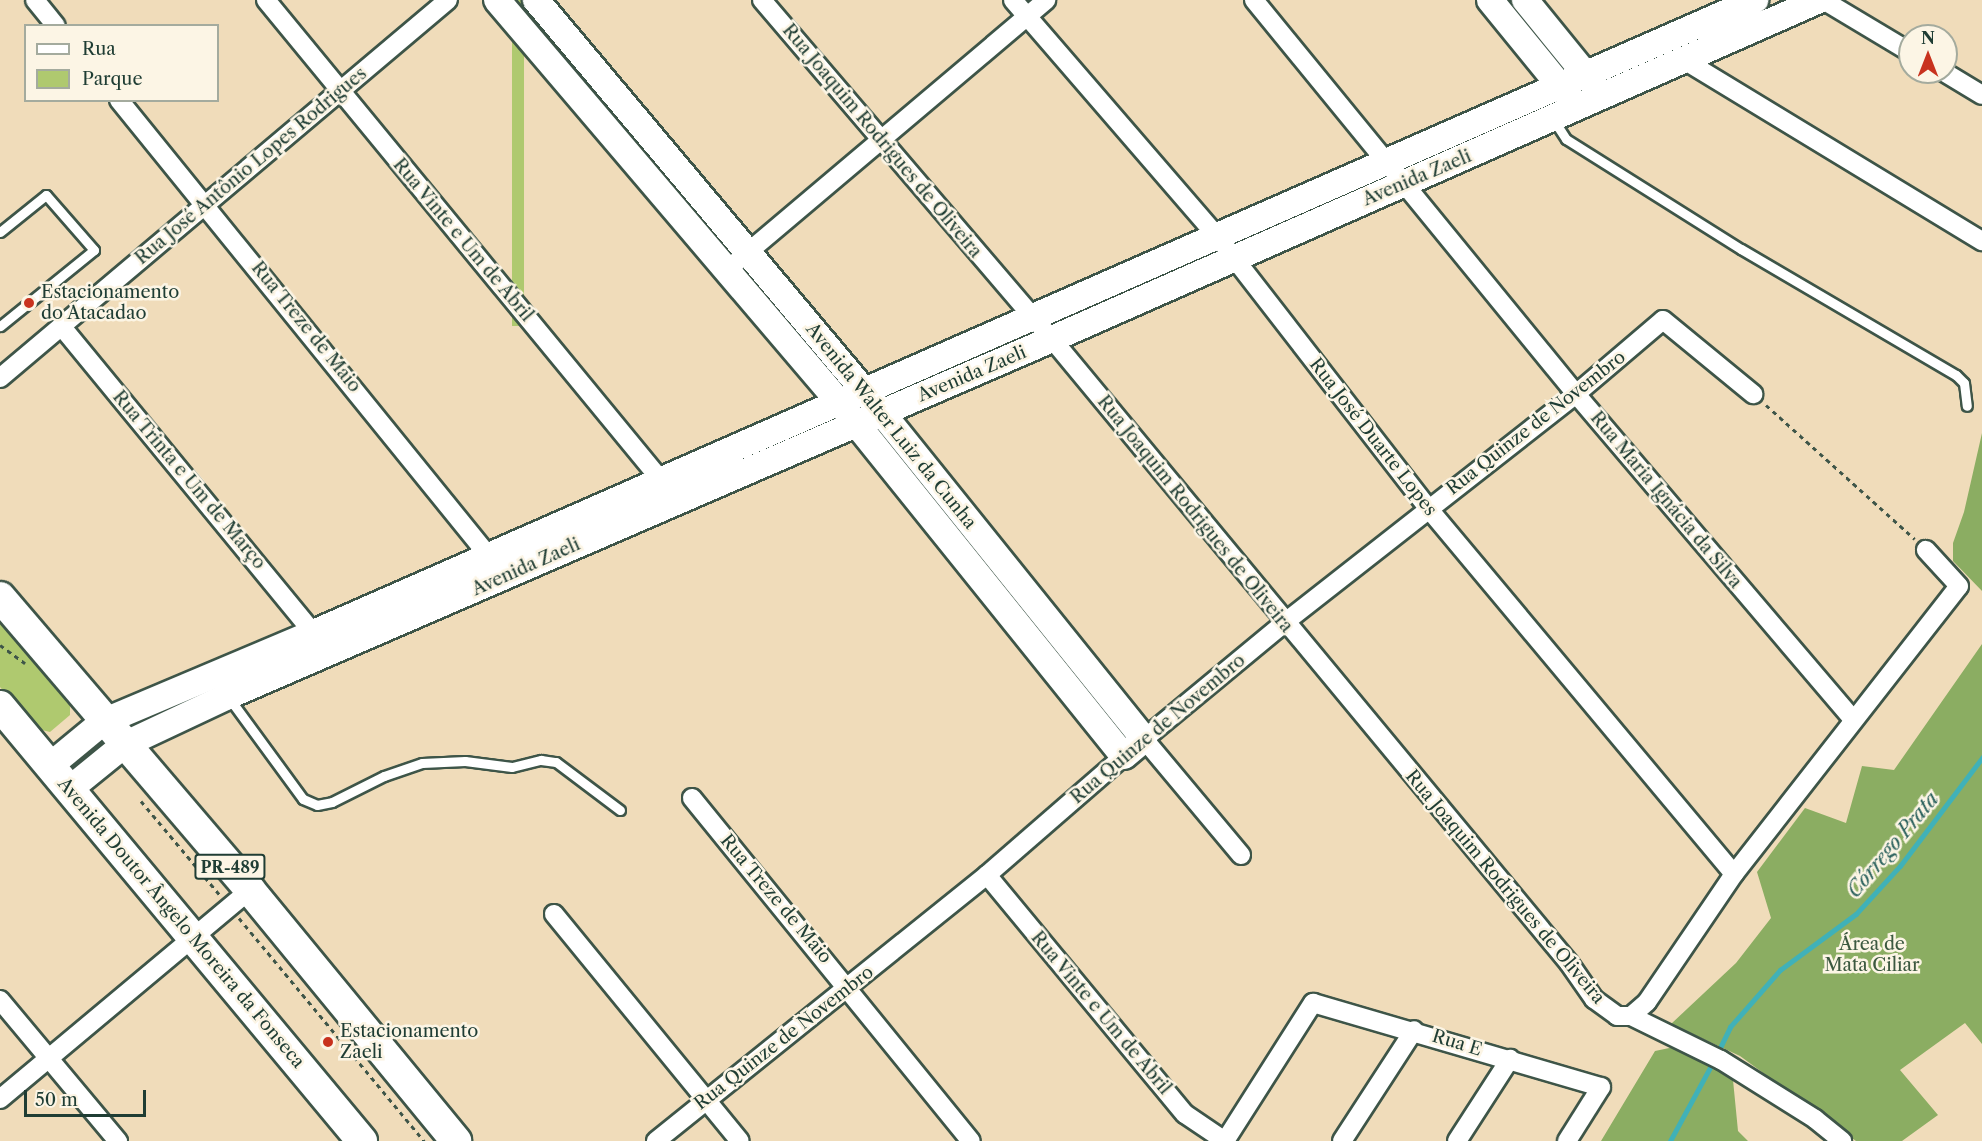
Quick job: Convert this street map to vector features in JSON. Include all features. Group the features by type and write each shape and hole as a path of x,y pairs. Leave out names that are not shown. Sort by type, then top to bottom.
{"main road":[{"name":"PR-489","path":"0,597 124,745 240,898 456,1141"},
{"name":"Avenida Doutor Ângelo Moreira da Fonseca","path":"0,706 71,788 362,1141"}],"street":[{"path":"35,0 54,24"},
{"name":"Rua Vinte e Um de Abril","path":"266,0 662,479 676,501"},
{"name":"Rua José Antônio Lopes Rodrigues","path":"0,378 448,0"},
{"name":"Avenida Walter Luiz da Cunha","path":"497,0 839,402 1124,756"},
{"name":"Avenida Walter Luiz da Cunha","path":"536,0 865,392 1144,739 1241,855"},
{"name":"Rua Joaquim Rodrigues de Oliveira","path":"762,0 879,140 1052,339 1284,623 1569,963 1594,999 1617,1016 1631,1017 1721,1060 1815,1119 1842,1141"},
{"name":"Rua José Duarte Lopes","path":"1012,0 1217,236 1428,508 1734,874"},
{"path":"727,270 1046,0"},
{"name":"Rua Maria Ignácia da Silva","path":"1254,0 1402,184 1576,394 1853,720"},
{"path":"1490,0 1561,85 1577,109"},
{"path":"1525,0 1603,96"},
{"name":"Avenida Zaeli","path":"496,566 662,479 1755,0"},
{"path":"1821,0 1898,45"},
{"name":"Avenida Zaeli","path":"51,765 103,722 223,685 496,566 676,501 1577,109 1684,60 1768,10 1821,0"},
{"path":"1684,60 1982,241"},
{"path":"1958,80 1982,95"},
{"name":"Rua Treze de Maio","path":"121,102 205,203 496,566"},
{"name":"Rua Quinze de Novembro","path":"656,1141 987,875 1144,739 1284,623 1576,394 1663,320 1753,394"},
{"name":"Rua Trinta e Um de Março","path":"62,327 321,643"},
{"path":"1631,1017 1647,1002 1734,874 1959,586 1926,550"},
{"name":"Avenida Zaeli","path":"71,788 124,745 223,685"},
{"name":"Rua Treze de Maio","path":"692,798 849,987 970,1141"},
{"name":"Rua Vinte e Um de Abril","path":"987,875 1185,1114 1225,1141"},
{"path":"0,1099 240,898"},
{"path":"554,914 740,1141"},
{"path":"0,1000 118,1141"},
{"name":"Rua E","path":"1225,1141 1313,1003 1414,1030 1601,1087 1567,1141"},
{"path":"1342,1141 1414,1030"},
{"path":"1456,1141 1510,1059"}],"lane":[{"path":"1553,119 1566,140 1741,249 1956,375 1964,383 1967,406"},
{"path":"0,232 46,195 94,250 0,326"},
{"path":"223,685 303,799 317,805 332,802 384,776 422,764 465,761 512,767 541,760 556,762 620,810"}],"path":[{"path":"1753,394 1926,550"},
{"path":"0,645 34,670"},
{"path":"135,794 240,898 424,1141"}],"green space":[{"path":"512,0 524,0 524,326 512,326"},
{"path":"1982,433 1982,591 1953,561 1953,543 1964,512"},
{"path":"0,618 70,701 70,715 50,732 34,728 0,687"},
{"name":"Área de Mata Ciliar","path":"1982,644 1982,1044 1965,1023 1900,1070 1938,1115 1902,1141 1856,1141 1740,1056 1671,1024 1736,963 1771,918 1757,872 1805,808 1846,823 1862,766 1894,770"},
{"path":"1679,1046 1733,1080 1738,1131 1748,1141 1601,1141 1655,1051"}],"waterway":[{"name":"Córrego Prata","path":"1717,1054 1730,1027 1780,970 1856,914 1900,866 1982,758"},
{"name":"Córrego Prata","path":"1670,1141 1713,1062"}],"place":[{"name":"Estacionamento do Atacadao","path":"29,303"},
{"name":"Estacionamento Zaeli","path":"328,1042"}]}
